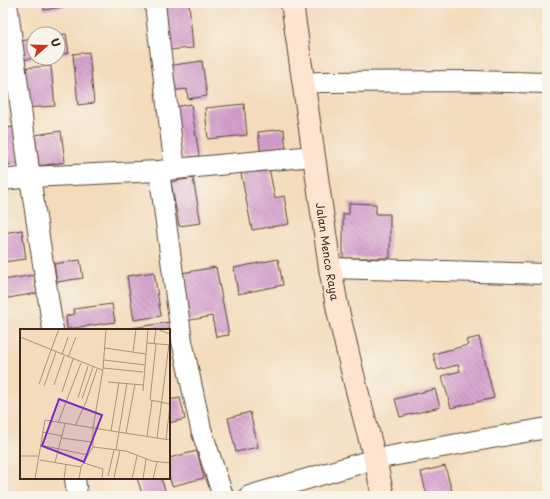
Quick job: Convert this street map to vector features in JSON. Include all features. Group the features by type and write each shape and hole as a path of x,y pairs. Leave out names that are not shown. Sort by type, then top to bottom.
{"street":[{"path":"7,3 30,177 53,329"},
{"path":"155,3 159,39 167,170 182,341 201,429 224,496"},
{"name":"Jalan Menco Raya","path":"292,3 330,268 338,311 384,496"},
{"path":"304,83 473,81 547,83"},
{"path":"3,180 30,177 167,170 314,156"},
{"path":"330,268 547,274"},
{"path":"249,496 375,459 547,428"},
{"path":"75,479 77,496"}],"building":[{"path":"43,3 80,3 80,4 44,10"},
{"path":"163,3 189,3 193,48 167,50"},
{"path":"66,34 69,53 66,54"},
{"path":"26,40 26,59 23,60 20,41"},
{"path":"89,52 94,103 78,105 73,54"},
{"path":"3,55 8,55 12,77 3,79"},
{"path":"202,61 207,96 188,99 187,89 170,91 167,66"},
{"path":"51,66 55,106 25,108 21,68"},
{"path":"191,104 199,156 183,158 175,107"},
{"path":"244,104 247,135 208,139 205,108"},
{"path":"16,127 20,164 3,165 3,128"},
{"path":"284,129 286,153 261,156 258,132"},
{"path":"61,131 65,162 39,166 35,135"},
{"path":"269,168 275,198 284,196 289,224 252,230 241,173"},
{"path":"193,178 201,223 179,226 171,182"},
{"path":"349,203 376,204 376,214 390,214 390,258 343,258 343,214 349,214"},
{"path":"22,230 26,259 3,262 3,233"},
{"path":"278,259 283,285 238,294 234,268"},
{"path":"80,260 83,278 57,282 54,264"},
{"path":"216,267 229,335 216,337 212,316 186,321 176,274"},
{"path":"154,272 161,316 134,320 127,276"},
{"path":"34,275 37,293 3,299 3,280"},
{"path":"112,304 115,322 67,329 66,316 75,314 74,309"},
{"path":"170,322 174,343 170,343 170,329 132,328"},
{"path":"479,337 494,398 451,408 442,376 460,371 458,365 438,370 433,354 468,345 466,340"},
{"path":"435,389 440,407 400,417 395,399"},
{"path":"180,398 185,419 170,423 170,400"},
{"path":"250,412 258,447 236,452 228,418"},
{"path":"197,451 204,478 172,486 170,479 170,458"},
{"path":"445,466 453,495 427,496 421,472"},
{"path":"137,479 161,479 166,493 158,496 143,496"}]}
